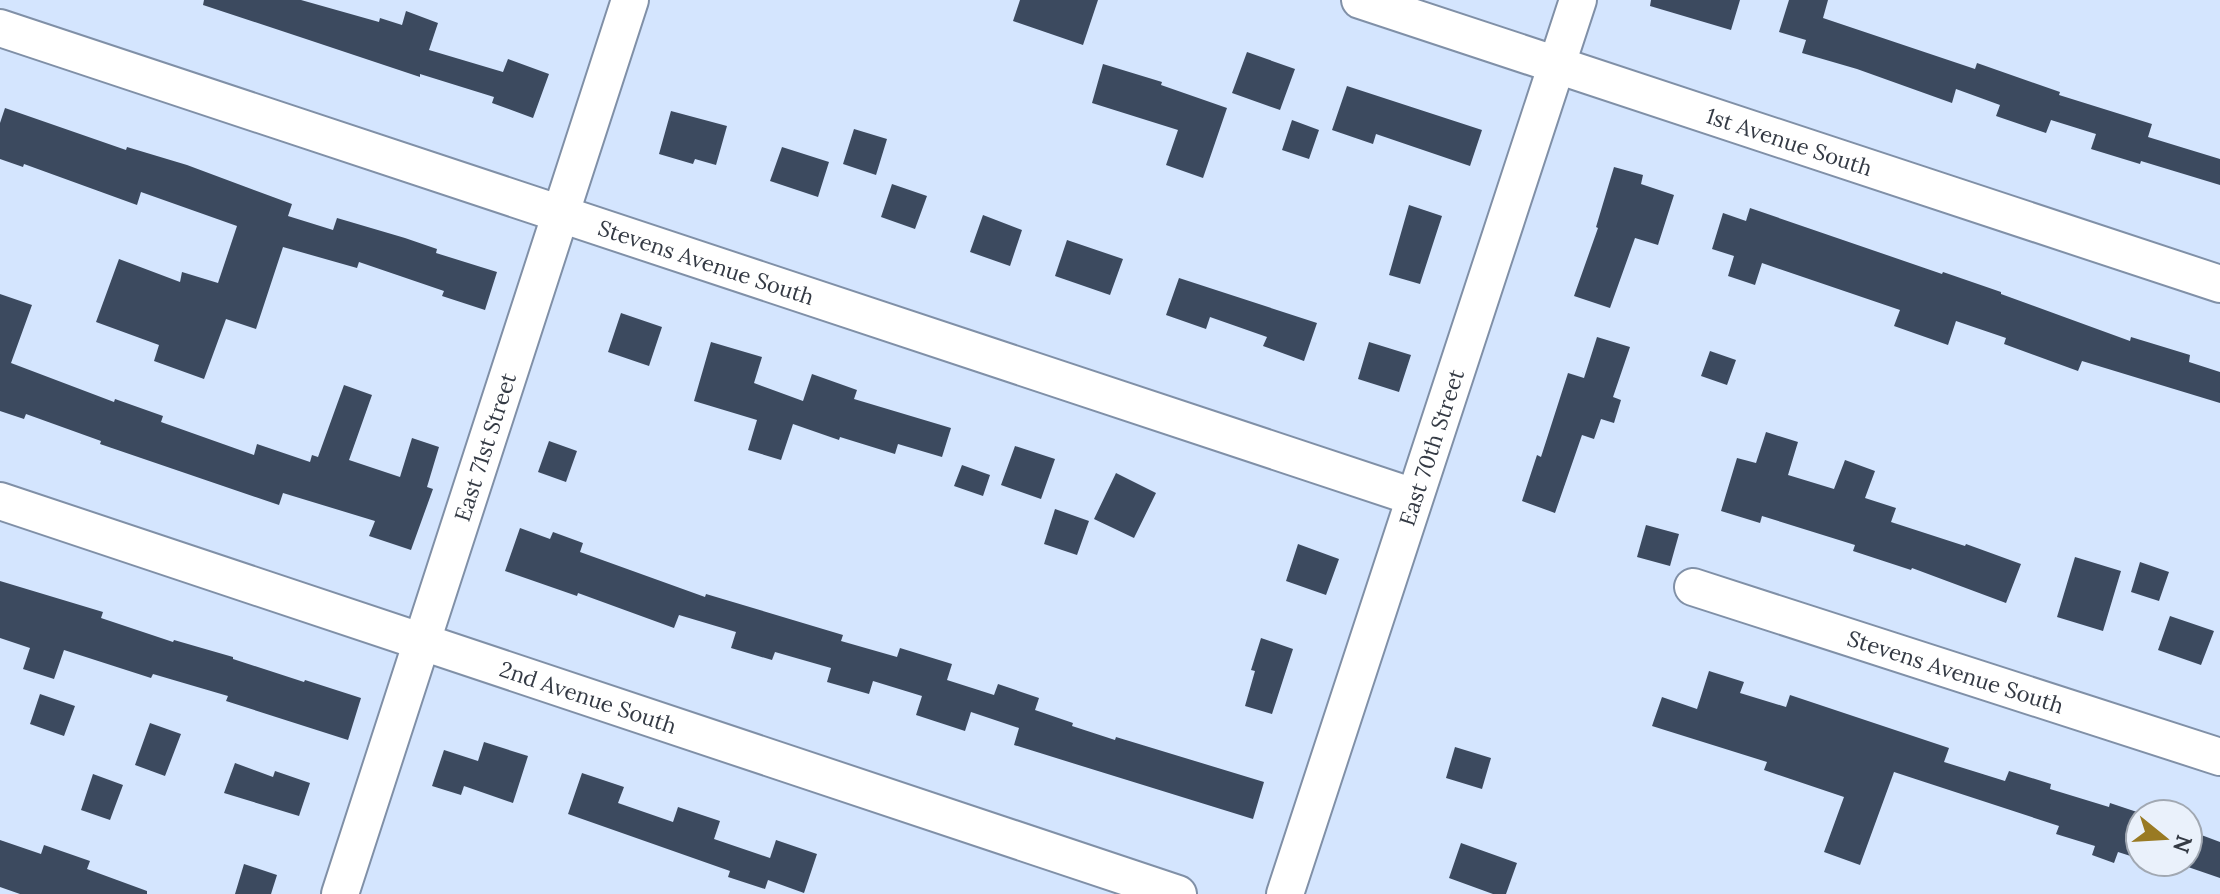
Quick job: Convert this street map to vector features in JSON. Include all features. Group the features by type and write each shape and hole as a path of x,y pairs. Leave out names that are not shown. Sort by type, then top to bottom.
{"street":[{"name":"East 71st Street","path":"340,894 630,0"},
{"name":"1st Avenue South","path":"1360,0 2220,284"},
{"name":"East 70th Street","path":"1285,894 1578,0"},
{"name":"Stevens Avenue South","path":"0,28 1414,497"},
{"name":"2nd Avenue South","path":"0,501 1178,894"},
{"name":"Stevens Avenue South","path":"1693,587 2220,757"}],"building":[{"path":"204,0 301,0 379,22 380,18 402,25 406,11 438,23 429,50 503,72 508,59 549,74 533,118 492,103 494,97 420,74 420,77 203,5"},
{"path":"1020,0 1098,0 1083,45 1013,21"},
{"path":"1651,0 1740,0 1731,30 1650,6"},
{"path":"1789,0 1828,0 1823,18 1975,69 1977,63 2060,92 2059,95 2152,124 2148,137 2220,159 2220,185 2091,149 2096,134 2051,120 2046,133 1996,116 2000,105 1956,89 1952,103 1802,53 1806,40 1779,32"},
{"path":"1247,52 1295,69 1280,110 1232,93"},
{"path":"1103,64 1162,82 1161,85 1227,108 1203,178 1166,165 1178,130 1092,103"},
{"path":"1347,86 1482,130 1470,166 1376,134 1373,144 1332,130"},
{"path":"5,108 126,150 127,147 187,165 292,204 288,216 333,230 337,218 405,238 437,249 436,253 497,272 485,310 442,296 444,291 359,262 357,268 283,247 256,329 226,319 204,379 154,361 159,345 96,322 119,259 180,282 182,272 218,283 237,226 141,192 137,205 24,164 23,167 0,159 0,123"},
{"path":"671,111 727,126 716,165 695,159 693,164 659,154"},
{"path":"1292,120 1319,130 1309,159 1282,150"},
{"path":"854,129 887,139 876,175 843,164"},
{"path":"782,147 829,162 818,197 770,181"},
{"path":"1614,167 1643,175 1641,184 1674,195 1658,245 1635,238 1610,308 1574,296 1598,228"},
{"path":"892,184 927,196 915,229 881,217"},
{"path":"1409,205 1442,216 1420,284 1389,275"},
{"path":"1750,208 2001,292 2130,341 2131,337 2190,355 2189,362 2220,372 2220,403 2082,361 2078,371 2004,344 2006,338 1956,321 1948,345 1894,326 1900,310 1762,263 1755,285 1728,276 1734,256 1712,249 1723,213 1746,221"},
{"path":"983,215 1022,230 1010,266 970,252"},
{"path":"1067,240 1123,259 1110,295 1055,276"},
{"path":"1179,278 1317,323 1304,361 1263,346 1267,337 1210,317 1206,329 1166,315"},
{"path":"0,294 32,305 11,363 114,402 115,399 163,416 161,422 254,455 257,444 310,462 312,455 318,457 344,385 372,395 349,460 400,477 412,438 439,447 427,487 433,489 411,550 369,536 375,521 283,493 279,505 100,444 101,441 26,414 24,419 0,411"},
{"path":"621,313 662,327 649,366 608,352"},
{"path":"1597,337 1630,347 1613,397 1621,400 1614,423 1601,419 1594,439 1582,435 1555,513 1522,501 1537,455 1541,457 1568,373 1584,378"},
{"path":"711,342 762,357 754,383 803,401 812,374 857,390 854,399 951,428 942,457 898,444 895,454 793,424 781,460 748,450 757,420 694,401"},
{"path":"1369,342 1411,355 1399,392 1358,379"},
{"path":"1710,351 1736,360 1727,385 1701,376"},
{"path":"1766,432 1798,442 1788,475 1834,489 1845,460 1875,471 1865,498 1896,508 1891,522 2021,564 2006,603 1912,568 1853,551 1855,545 1762,516 1760,523 1721,511 1737,458 1756,463"},
{"path":"549,441 577,451 566,482 538,472"},
{"path":"1015,446 1055,459 1041,499 1001,485"},
{"path":"962,465 990,475 983,496 954,486"},
{"path":"1116,473 1156,493 1134,538 1094,519"},
{"path":"1055,509 1089,521 1077,555 1044,544"},
{"path":"1646,525 1679,534 1670,566 1637,557"},
{"path":"520,528 550,539 553,532 583,543 580,552 705,597 706,594 843,635 841,641 897,657 900,648 952,664 947,680 994,695 998,684 1039,698 1035,710 1073,723 1072,726 1264,782 1253,819 1014,745 1019,728 971,712 965,731 916,715 922,696 873,681 869,694 827,682 831,668 775,652 772,660 731,648 736,632 679,615 674,628 578,593 577,596 505,571"},
{"path":"1298,544 1339,559 1326,595 1286,581"},
{"path":"2075,557 2121,571 2103,631 2057,617"},
{"path":"2140,562 2169,572 2159,601 2131,592"},
{"path":"0,581 103,612 101,618 173,642 233,657 361,698 348,740 226,701 228,696 153,674 151,678 64,650 54,679 23,669 30,648 0,638"},
{"path":"2170,616 2214,631 2201,665 2158,650"},
{"path":"1261,638 1293,649 1272,714 1245,706 1255,671 1251,670"},
{"path":"1709,671 1744,682 1740,693 1786,707 1790,695 1949,748 1944,762 2005,781 2009,771 2051,784 2050,789 2109,807 2110,803 2124,808 2124,854 2118,852 2114,863 2092,855 2095,846 2056,834 2059,826 1894,772 1860,865 1824,852 1844,797 1764,770 1767,762 1652,726 1662,697 1697,709"},
{"path":"40,694 75,706 64,736 30,724"},
{"path":"150,723 181,734 165,776 135,765"},
{"path":"484,742 528,756 513,803 464,786 461,795 432,786 444,750 478,761"},
{"path":"1455,747 1491,758 1482,789 1446,778"},
{"path":"235,763 273,777 275,771 310,783 299,816 224,793"},
{"path":"582,773 624,787 618,803 673,822 678,807 720,821 714,839 770,858 776,840 817,854 804,893 768,880 765,889 728,877 730,871 568,814"},
{"path":"93,774 123,785 110,820 81,810"},
{"path":"2204,836 2220,842 2220,878 2204,872"},
{"path":"0,840 41,854 44,845 90,861 87,869 147,891 147,894 20,894 0,887"},
{"path":"1461,843 1517,863 1506,894 1493,894 1449,878"},
{"path":"244,864 277,875 271,894 235,894"}]}
